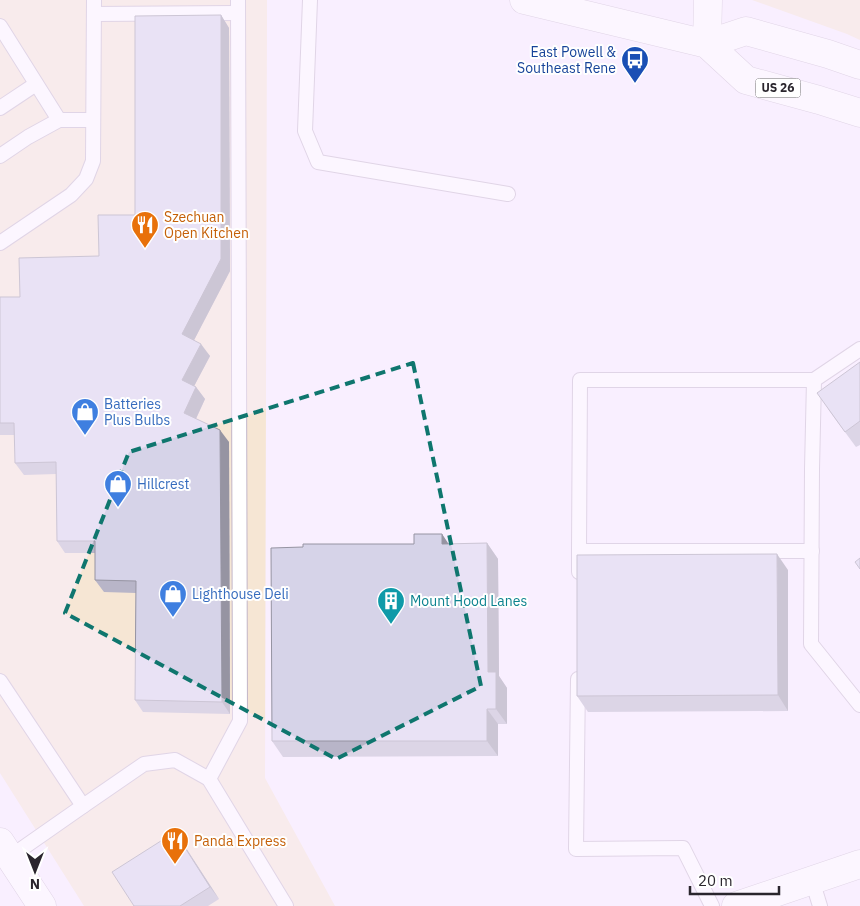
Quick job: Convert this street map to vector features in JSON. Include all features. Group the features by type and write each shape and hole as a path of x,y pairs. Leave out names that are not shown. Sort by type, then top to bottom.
{"main road":[{"name":"US 26","path":"524,0 707,44 746,80 860,113"},
{"path":"708,0 707,44 746,32 828,54 860,65"},
{"path":"5,850 42,906"},
{"path":"736,906 860,864"}],"lane":[{"path":"310,0 305,130 318,162 508,194"},
{"path":"0,243 71,195 86,179 93,162 94,7 238,6 240,721 209,779"},
{"path":"0,26 59,120"},
{"path":"0,108 36,84"},
{"path":"0,156 28,137 59,120 93,120"},
{"path":"579,581 580,380 814,380 860,349"},
{"path":"814,380 811,644 860,705"},
{"path":"579,551 812,551"},
{"path":"578,670 576,849 682,848 712,906"},
{"path":"0,681 83,806"},
{"path":"5,850 83,806 144,764 175,760 209,779 286,906"},
{"path":"812,880 820,906"}],"highlighted area":[{"path":"413,363 481,686 336,759 65,613 129,452"}],"shaded area":[{"path":"0,0 267,0 265,778 335,906 84,906 0,773"},
{"path":"752,0 860,0 860,40 847,34"}],"building":[{"path":"221,15 221,259 182,334 201,344 182,380 196,387 184,413 220,430 222,702 135,700 136,581 95,580 95,541 57,541 56,462 15,463 14,423 0,423 0,297 20,297 19,258 99,256 98,215 135,215 135,16"},
{"path":"860,362 860,421 845,432 817,393"},
{"name":"Mount Hood Lanes","path":"414,534 442,534 442,544 487,543 488,672 496,672 496,709 487,709 487,741 272,741 271,548 303,547 303,544 414,544"},
{"path":"777,554 778,695 577,696 577,555"},
{"path":"860,558 860,569 855,562"},
{"name":"Panda Express","path":"175,832 210,887 180,906 134,906 112,872"}],"place":[{"name":"East Powell & Southeast Rene","path":"635,84"},
{"name":"Szechuan Open Kitchen","path":"145,249"},
{"name":"Batteries Plus Bulbs","path":"85,436"},
{"name":"Hillcrest","path":"118,508"},
{"name":"Lighthouse Deli","path":"173,618"},
{"name":"Mount Hood Lanes","path":"391,625"},
{"name":"Panda Express","path":"175,865"}]}
